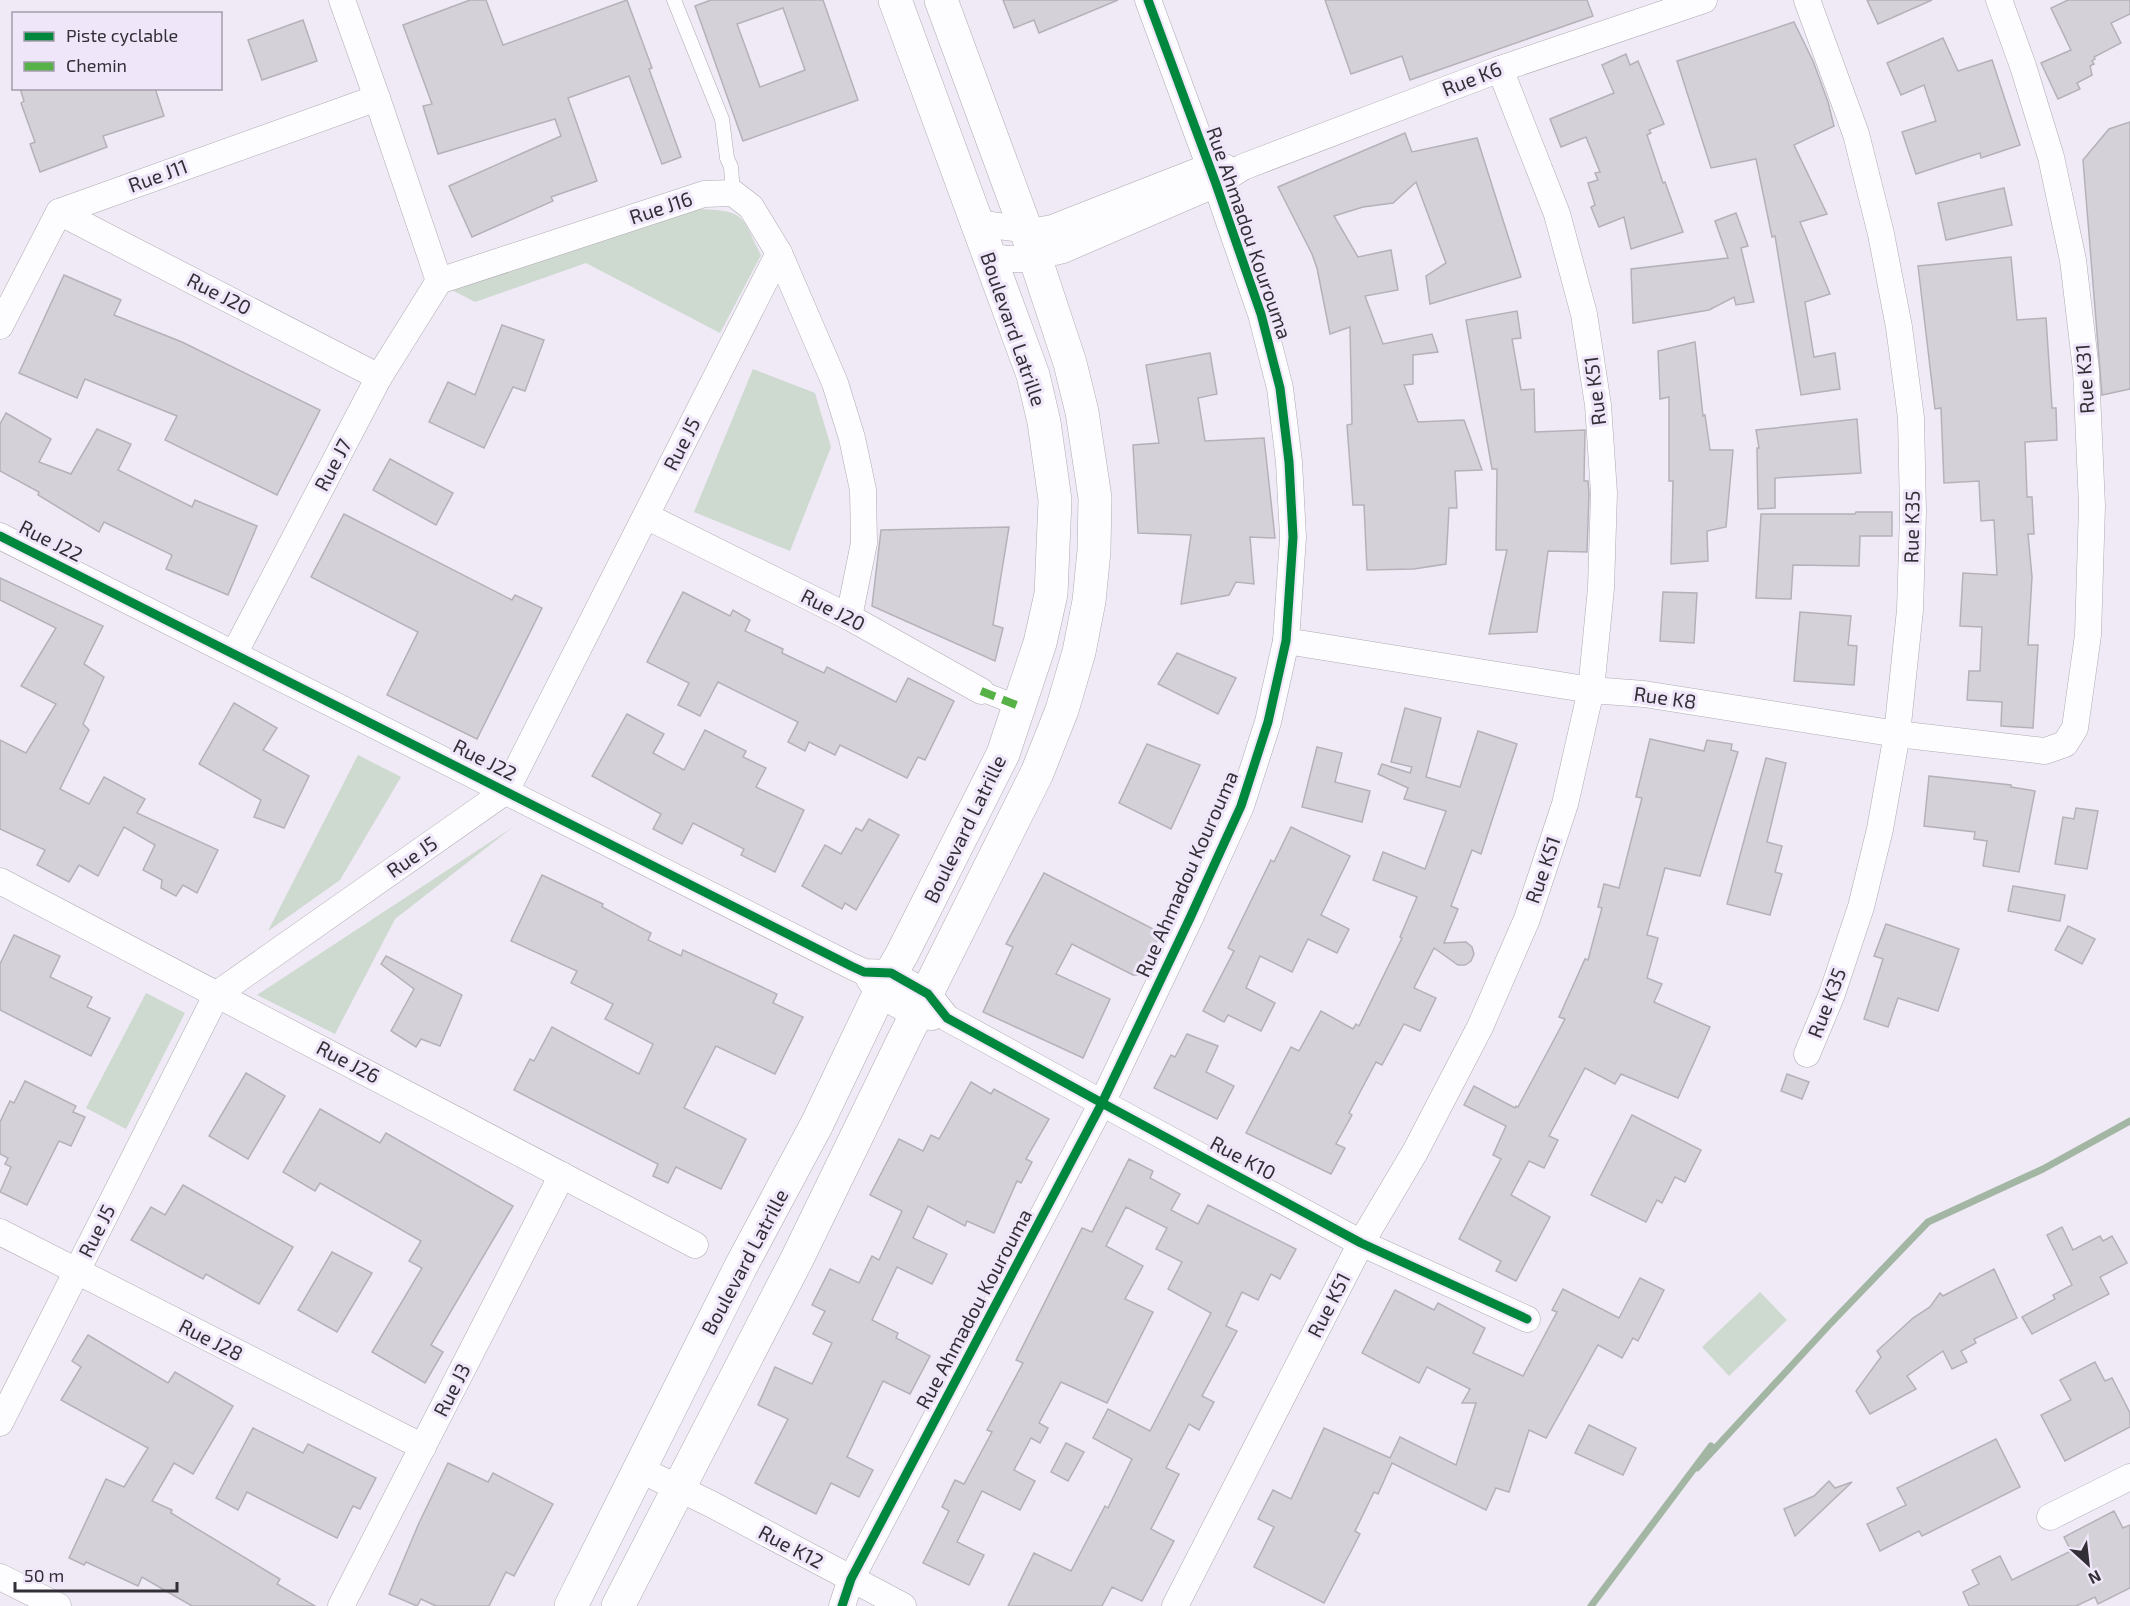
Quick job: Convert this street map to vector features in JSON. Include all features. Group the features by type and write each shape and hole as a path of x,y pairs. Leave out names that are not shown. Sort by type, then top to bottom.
{"main road":[{"name":"Boulevard Latrille","path":"571,1606 740,1268 817,1124 878,980 1003,754 1041,644 1051,594 1055,500 1044,422 1033,375 895,0"},
{"name":"Boulevard Latrille","path":"618,1606 797,1259 931,1009 1037,773 1062,710 1079,652 1089,602 1094,551 1095,498 1089,450 1070,363 1030,244 941,0"}],"street":[{"path":"342,0 378,98 439,281"},
{"name":"Rue Ahmadou Kourouma","path":"842,1606 850,1579 1102,1103 1190,918 1241,806 1268,722 1286,640 1293,537 1289,462 1280,388 1261,314 1148,0"},
{"name":"Rue K6","path":"976,223 1030,244 1063,250 1212,176 1500,69 1704,0"},
{"name":"Rue K35","path":"1807,0 1856,134 1899,327 1911,418 1913,512 1910,610 1897,734 1880,829 1861,907 1832,994 1807,1054"},
{"name":"Rue K31","path":"1999,0 2023,66 2051,157 2073,260 2086,370 2092,506 2088,635 2075,728 2065,744 2045,751"},
{"name":"Rue K51","path":"1175,1606 1361,1243 1415,1152 1480,1027 1527,919 1565,804 1591,690 1601,588 1604,493 1598,405 1593,370 1584,314 1557,214 1500,69"},
{"name":"Rue J11","path":"59,212 378,98"},
{"name":"Rue J16","path":"439,281 704,194 733,194"},
{"path":"733,194 751,207 779,253 835,383 852,438 863,490 864,543 849,617"},
{"path":"0,326 59,212"},
{"name":"Rue J20","path":"59,212 379,376"},
{"name":"Rue K6","path":"988,256 1008,259 1030,244"},
{"name":"Rue J5","path":"0,1423 217,994 506,791 779,253"},
{"name":"Rue J7","path":"234,654 379,376 439,281"},
{"name":"Rue J20","path":"646,516 849,617 981,691 1019,706"},
{"name":"Rue J22","path":"0,536 506,791 931,1009"},
{"name":"Rue K8","path":"1286,640 1591,690 1644,694 1897,734 2045,751"},
{"name":"Rue J26","path":"0,881 695,1245"},
{"name":"Rue K10","path":"931,1009 1361,1243 1527,1319"},
{"name":"Rue J3","path":"341,1606 562,1174"},
{"name":"Rue J28","path":"0,1232 423,1447"},
{"name":"Rue K12","path":"639,1469 680,1488 903,1606"},
{"path":"2050,1517 2130,1477"},
{"path":"0,1577 58,1606"}],"lane":[{"path":"674,0 722,119 727,158 732,167 733,194"}],"shaded area":[{"path":"700,209 727,212 741,218 761,255 720,333 586,263 475,302 448,288"},
{"path":"753,369 815,393 831,447 790,551 694,512"},
{"path":"358,755 401,777 340,880 268,931"},
{"path":"513,827 395,919 335,1034 257,995"},
{"path":"146,993 185,1013 126,1129 86,1108"},
{"path":"1760,1292 1787,1320 1729,1376 1702,1347"}],"building":[{"path":"470,0 486,0 503,45 627,0 681,157 662,164 629,76 568,98 597,181 551,197 553,201 472,237 449,186 561,136 555,119 438,154 423,106 432,104 403,25"},
{"path":"711,0 823,0 858,100 743,141 695,6","holes":["783,8 805,70 760,87 737,24"]},
{"path":"1003,0 1118,0 1039,33 1034,20 1014,28"},
{"path":"1325,0 1587,0 1593,16 1410,80 1402,56 1351,74"},
{"path":"1867,0 1932,0 1878,24"},
{"path":"2068,0 2130,0 2130,14 2111,23 2121,43 2094,57 2092,61 2094,64 2090,66 2092,75 2077,83 2080,89 2058,99 2041,63 2071,50 2051,8"},
{"path":"303,20 317,61 262,80 248,40"},
{"path":"1794,22 1813,61 1834,126 1794,145 1827,214 1800,222 1830,294 1805,302 1814,357 1835,353 1840,389 1801,395 1775,236 1772,237 1756,159 1711,168 1677,61"},
{"path":"1943,38 1958,71 1992,60 2020,145 1981,158 1980,153 1916,174 1902,132 1936,121 1924,85 1901,95 1887,63"},
{"path":"1626,54 1630,65 1638,61 1664,124 1649,130 1651,133 1647,135 1683,232 1631,249 1624,217 1599,227 1591,207 1595,205 1588,183 1598,180 1595,173 1600,172 1586,137 1561,147 1550,119 1614,93 1602,65"},
{"path":"21,90 156,90 164,116 103,136 107,147 40,172 30,144 35,142 21,103 24,101"},
{"path":"2130,122 2130,389 2102,395 2083,160 2109,129"},
{"path":"1405,133 1412,152 1477,138 1521,277 1430,304 1426,276 1446,263 1416,182 1393,203 1363,207 1334,216 1358,257 1391,250 1398,290 1365,296 1383,344 1432,334 1438,352 1413,355 1413,384 1404,385 1418,422 1464,420 1482,470 1455,471 1457,508 1449,508 1446,564 1414,569 1367,570 1364,505 1353,505 1347,425 1352,424 1350,327 1330,334 1317,268 1278,187"},
{"path":"2004,188 2012,225 1946,240 1938,203"},
{"path":"1736,213 1748,246 1741,248 1754,302 1736,305 1734,297 1709,310 1633,323 1631,269 1728,258 1715,221"},
{"path":"2011,257 2017,320 2046,318 2052,408 2056,408 2057,440 2025,442 2027,497 2032,497 2034,534 2028,534 2032,577 2028,645 2038,645 2033,728 2001,726 2002,702 1967,700 1969,671 1980,671 1982,627 1960,626 1963,573 1997,575 1994,520 1981,521 1979,481 1944,483 1941,408 1935,409 1918,266"},
{"path":"64,275 121,300 114,315 182,342 320,410 277,495 165,440 177,416 85,379 77,398 19,373"},
{"path":"1517,311 1521,338 1512,339 1521,390 1534,389 1535,432 1585,430 1584,481 1588,481 1589,493 1587,552 1548,551 1537,632 1489,634 1507,550 1496,550 1497,469 1492,469 1466,320"},
{"path":"502,325 544,340 525,391 513,387 484,448 429,422 448,382 475,395"},
{"path":"1695,342 1703,416 1705,415 1710,450 1733,450 1726,527 1707,531 1708,561 1671,564 1673,481 1669,481 1669,397 1660,399 1658,351"},
{"path":"1210,353 1217,394 1198,398 1205,441 1264,438 1275,538 1250,537 1254,584 1236,582 1229,595 1181,604 1191,535 1138,533 1133,445 1159,443 1146,365"},
{"path":"6,413 51,439 39,462 71,474 97,429 131,444 118,470 192,507 195,500 257,526 228,595 166,569 172,555 104,522 99,532 38,495 39,492 0,471 0,424"},
{"path":"1857,419 1861,473 1775,478 1775,508 1758,509 1757,448 1759,448 1756,430"},
{"path":"390,459 453,493 436,525 373,490"},
{"path":"1856,512 1892,512 1892,536 1860,536 1859,566 1793,565 1791,599 1756,598 1761,514 1855,514"},
{"path":"344,514 512,600 515,595 542,608 477,739 387,695 418,632 311,577"},
{"path":"1009,527 993,625 1003,628 995,661 872,606 881,530"},
{"path":"0,578 103,626 84,664 104,677 83,724 89,730 60,789 89,804 104,777 145,799 137,813 218,850 197,893 183,885 176,896 161,888 162,880 143,870 155,845 124,827 98,876 79,865 69,882 37,865 45,850 0,829 0,740 26,753 56,704 21,686 56,628 0,600"},
{"path":"683,592 730,616 733,610 750,620 745,631 783,649 782,653 824,673 827,667 896,702 908,678 954,701 925,760 918,757 907,778 840,745 835,755 809,742 805,751 788,742 798,722 718,682 700,716 678,705 689,683 647,662"},
{"path":"1663,592 1697,593 1694,643 1660,641"},
{"path":"1800,612 1851,616 1848,645 1857,646 1854,685 1794,681"},
{"path":"1177,653 1236,678 1218,714 1158,684"},
{"path":"234,703 277,728 263,750 309,776 284,828 254,817 261,800 199,764"},
{"path":"1405,708 1441,718 1426,777 1460,787 1478,731 1517,744 1481,854 1472,850 1451,906 1458,909 1444,943 1466,942 1472,947 1474,954 1471,961 1465,965 1458,965 1434,948 1414,988 1436,998 1420,1031 1404,1024 1382,1065 1376,1062 1349,1113 1352,1115 1336,1144 1345,1148 1331,1174 1246,1133 1291,1047 1299,1051 1321,1011 1353,1029 1356,1024 1359,1026 1402,938 1400,937 1417,897 1373,880 1383,852 1425,869 1446,811 1404,799 1408,788 1378,774 1382,764 1410,773 1412,767 1391,762"},
{"path":"627,714 664,734 653,753 684,770 705,730 746,751 743,757 766,768 756,787 804,810 775,872 741,855 744,849 693,823 682,844 653,829 661,814 592,776"},
{"path":"1650,739 1704,751 1707,740 1732,744 1731,750 1738,752 1700,876 1665,868 1647,935 1658,938 1647,978 1662,984 1654,1002 1710,1027 1678,1098 1621,1074 1615,1084 1585,1068 1549,1136 1558,1140 1544,1168 1529,1161 1511,1195 1550,1217 1516,1281 1496,1271 1501,1261 1459,1239 1501,1159 1493,1155 1506,1126 1464,1105 1474,1086 1515,1108 1518,1107 1565,1019 1559,1017 1585,959 1588,960 1602,908 1598,907 1604,884 1619,888 1642,798 1636,797"},
{"path":"1147,744 1200,765 1171,829 1119,803"},
{"path":"1317,747 1342,753 1335,782 1370,791 1362,822 1302,807"},
{"path":"1766,758 1786,763 1767,842 1782,846 1775,872 1782,874 1770,915 1727,904"},
{"path":"1929,776 2011,785 2011,787 2035,791 2019,872 1983,866 1987,841 1974,839 1975,832 1924,826"},
{"path":"2076,808 2098,811 2087,869 2055,864 2063,817 2074,819"},
{"path":"869,819 899,835 856,910 845,903 842,909 802,886 825,845 841,854 856,828 862,831"},
{"path":"1291,827 1350,856 1321,915 1349,929 1337,953 1308,939 1292,972 1260,956 1246,988 1275,1003 1261,1031 1228,1015 1224,1022 1203,1011 1234,951 1228,948 1271,860 1274,862"},
{"path":"1044,873 1161,933 1139,975 1133,975 1072,944 1056,974 1110,999 1083,1058 983,1012 1013,947 1006,944"},
{"path":"542,875 603,904 602,907 651,933 648,940 681,956 683,950 777,994 773,1003 803,1017 775,1074 716,1046 684,1108 746,1139 721,1189 676,1167 668,1183 653,1176 658,1164 514,1090 530,1059 534,1061 552,1027 639,1074 653,1044 605,1019 613,1004 571,983 577,971 511,941"},
{"path":"2013,886 2065,895 2060,921 2008,911"},
{"path":"1886,924 1959,949 1938,1011 1898,998 1888,1027 1864,1019 1883,959 1874,956"},
{"path":"2068,926 2095,939 2082,964 2055,950"},
{"path":"14,935 60,956 50,977 92,997 87,1007 110,1018 91,1056 0,1010 0,964"},
{"path":"386,956 462,995 440,1046 421,1039 416,1047 391,1031 414,989 381,964"},
{"path":"1187,1034 1218,1046 1206,1072 1234,1086 1217,1119 1154,1088 1171,1055 1175,1057"},
{"path":"246,1073 285,1096 248,1159 209,1136"},
{"path":"1787,1074 1809,1082 1802,1099 1781,1091"},
{"path":"25,1081 76,1106 73,1112 85,1117 71,1146 59,1141 27,1205 0,1192 11,1167 5,1164 8,1158 0,1154 0,1122 10,1101 14,1103"},
{"path":"971,1082 991,1094 994,1089 1049,1119 1026,1159 1032,1162 1021,1183 1017,1181 994,1233 967,1221 965,1226 928,1206 913,1238 947,1254 932,1284 897,1267 872,1320 898,1333 896,1338 930,1356 910,1394 883,1381 847,1457 873,1470 859,1497 831,1483 816,1514 755,1483 788,1419 758,1405 775,1367 812,1384 832,1343 813,1334 825,1311 812,1305 830,1269 859,1283 872,1256 879,1260 902,1211 870,1195 899,1139 923,1151 931,1135 939,1139"},
{"path":"320,1109 380,1143 386,1133 513,1206 431,1345 443,1352 425,1383 372,1352 422,1268 409,1261 421,1241 320,1183 315,1191 283,1172"},
{"path":"1632,1115 1701,1150 1685,1182 1675,1177 1662,1203 1657,1200 1646,1222 1591,1195"},
{"path":"1129,1159 1153,1171 1150,1178 1180,1194 1171,1210 1198,1224 1208,1205 1296,1249 1280,1279 1271,1274 1258,1300 1242,1292 1226,1326 1237,1331 1202,1396 1214,1402 1199,1430 1189,1424 1166,1468 1179,1474 1151,1529 1174,1541 1142,1601 1112,1587 1102,1606 1008,1606 1034,1553 1071,1571 1105,1506 1108,1508 1132,1459 1093,1438 1108,1409 1150,1431 1211,1313 1168,1289 1182,1262 1156,1249 1167,1228 1126,1207 1106,1246 1143,1266 1125,1299 1153,1312 1107,1403 1061,1382 1039,1423 1048,1428 1040,1443 1031,1438 1014,1470 1035,1481 1020,1510 982,1491 957,1542 984,1555 969,1585 923,1563 949,1511 942,1507 955,1480 964,1484 992,1432 987,1430 1023,1363 1016,1360 1082,1228 1092,1232"},
{"path":"183,1185 293,1247 259,1304 206,1274 203,1279 131,1240 151,1207 165,1215"},
{"path":"2062,1227 2073,1250 2100,1236 2103,1241 2112,1236 2127,1263 2100,1277 2109,1294 2032,1334 2022,1317 2055,1299 2053,1295 2072,1285 2047,1235"},
{"path":"332,1252 372,1273 337,1332 298,1310"},
{"path":"1994,1269 2017,1318 1974,1339 1976,1343 1961,1351 1967,1362 1952,1369 1943,1351 1907,1376 1916,1389 1870,1414 1856,1391 1881,1357 1877,1351 1913,1318 1930,1307 1940,1293 1943,1296"},
{"path":"1640,1278 1664,1290 1638,1341 1633,1338 1622,1358 1598,1345 1546,1438 1529,1430 1509,1492 1496,1488 1486,1510 1392,1463 1378,1494 1374,1492 1355,1531 1360,1534 1324,1603 1254,1567 1274,1527 1258,1519 1273,1490 1291,1499 1324,1428 1390,1458 1400,1437 1456,1465 1476,1403 1462,1403 1470,1389 1427,1367 1419,1383 1362,1353 1395,1290 1434,1310 1438,1303 1485,1328 1473,1353 1523,1376 1557,1312 1552,1310 1563,1289 1619,1318"},
{"path":"88,1335 168,1383 175,1372 233,1406 193,1474 174,1463 152,1501 172,1510 171,1513 280,1579 277,1584 315,1606 192,1606 142,1577 138,1586 86,1562 84,1565 69,1558 106,1479 124,1487 148,1448 61,1400 81,1367 72,1361"},
{"path":"2095,1362 2105,1381 2112,1378 2130,1413 2130,1427 2065,1461 2041,1415 2071,1400 2060,1380"},
{"path":"1589,1425 1636,1448 1623,1475 1575,1453"},
{"path":"253,1428 303,1453 308,1444 376,1478 360,1509 353,1506 337,1538 247,1492 238,1510 216,1498"},
{"path":"1996,1439 2020,1487 1922,1536 1919,1531 1880,1551 1867,1524 1906,1505 1897,1488"},
{"path":"1066,1443 1084,1452 1068,1481 1051,1472"},
{"path":"448,1463 488,1482 493,1473 553,1504 514,1576 506,1572 489,1606 436,1606 421,1599 417,1606 389,1594 419,1523"},
{"path":"1829,1481 1835,1488 1852,1482 1795,1536 1784,1509 1814,1496"},
{"path":"2114,1511 2123,1528 2130,1525 2130,1588 2098,1604 2095,1597 2076,1606 1969,1606 1963,1592 1979,1584 1972,1570 2000,1556 2012,1580 2071,1551 2064,1537"}],"waterway":[{"path":"1591,1606 1711,1446 1697,1468 1928,1222 2043,1169 2130,1121"}],"marked path":[{"path":"981,691 1019,706"}],"cycle path":[{"path":"842,1606 851,1579 1102,1103 1190,918 1241,806 1268,722 1286,641 1293,537 1289,462 1280,388 1261,314 1148,0"},
{"path":"0,536 851,966 864,972 891,973 928,994 947,1018 1102,1103 1361,1243 1527,1319"}]}
